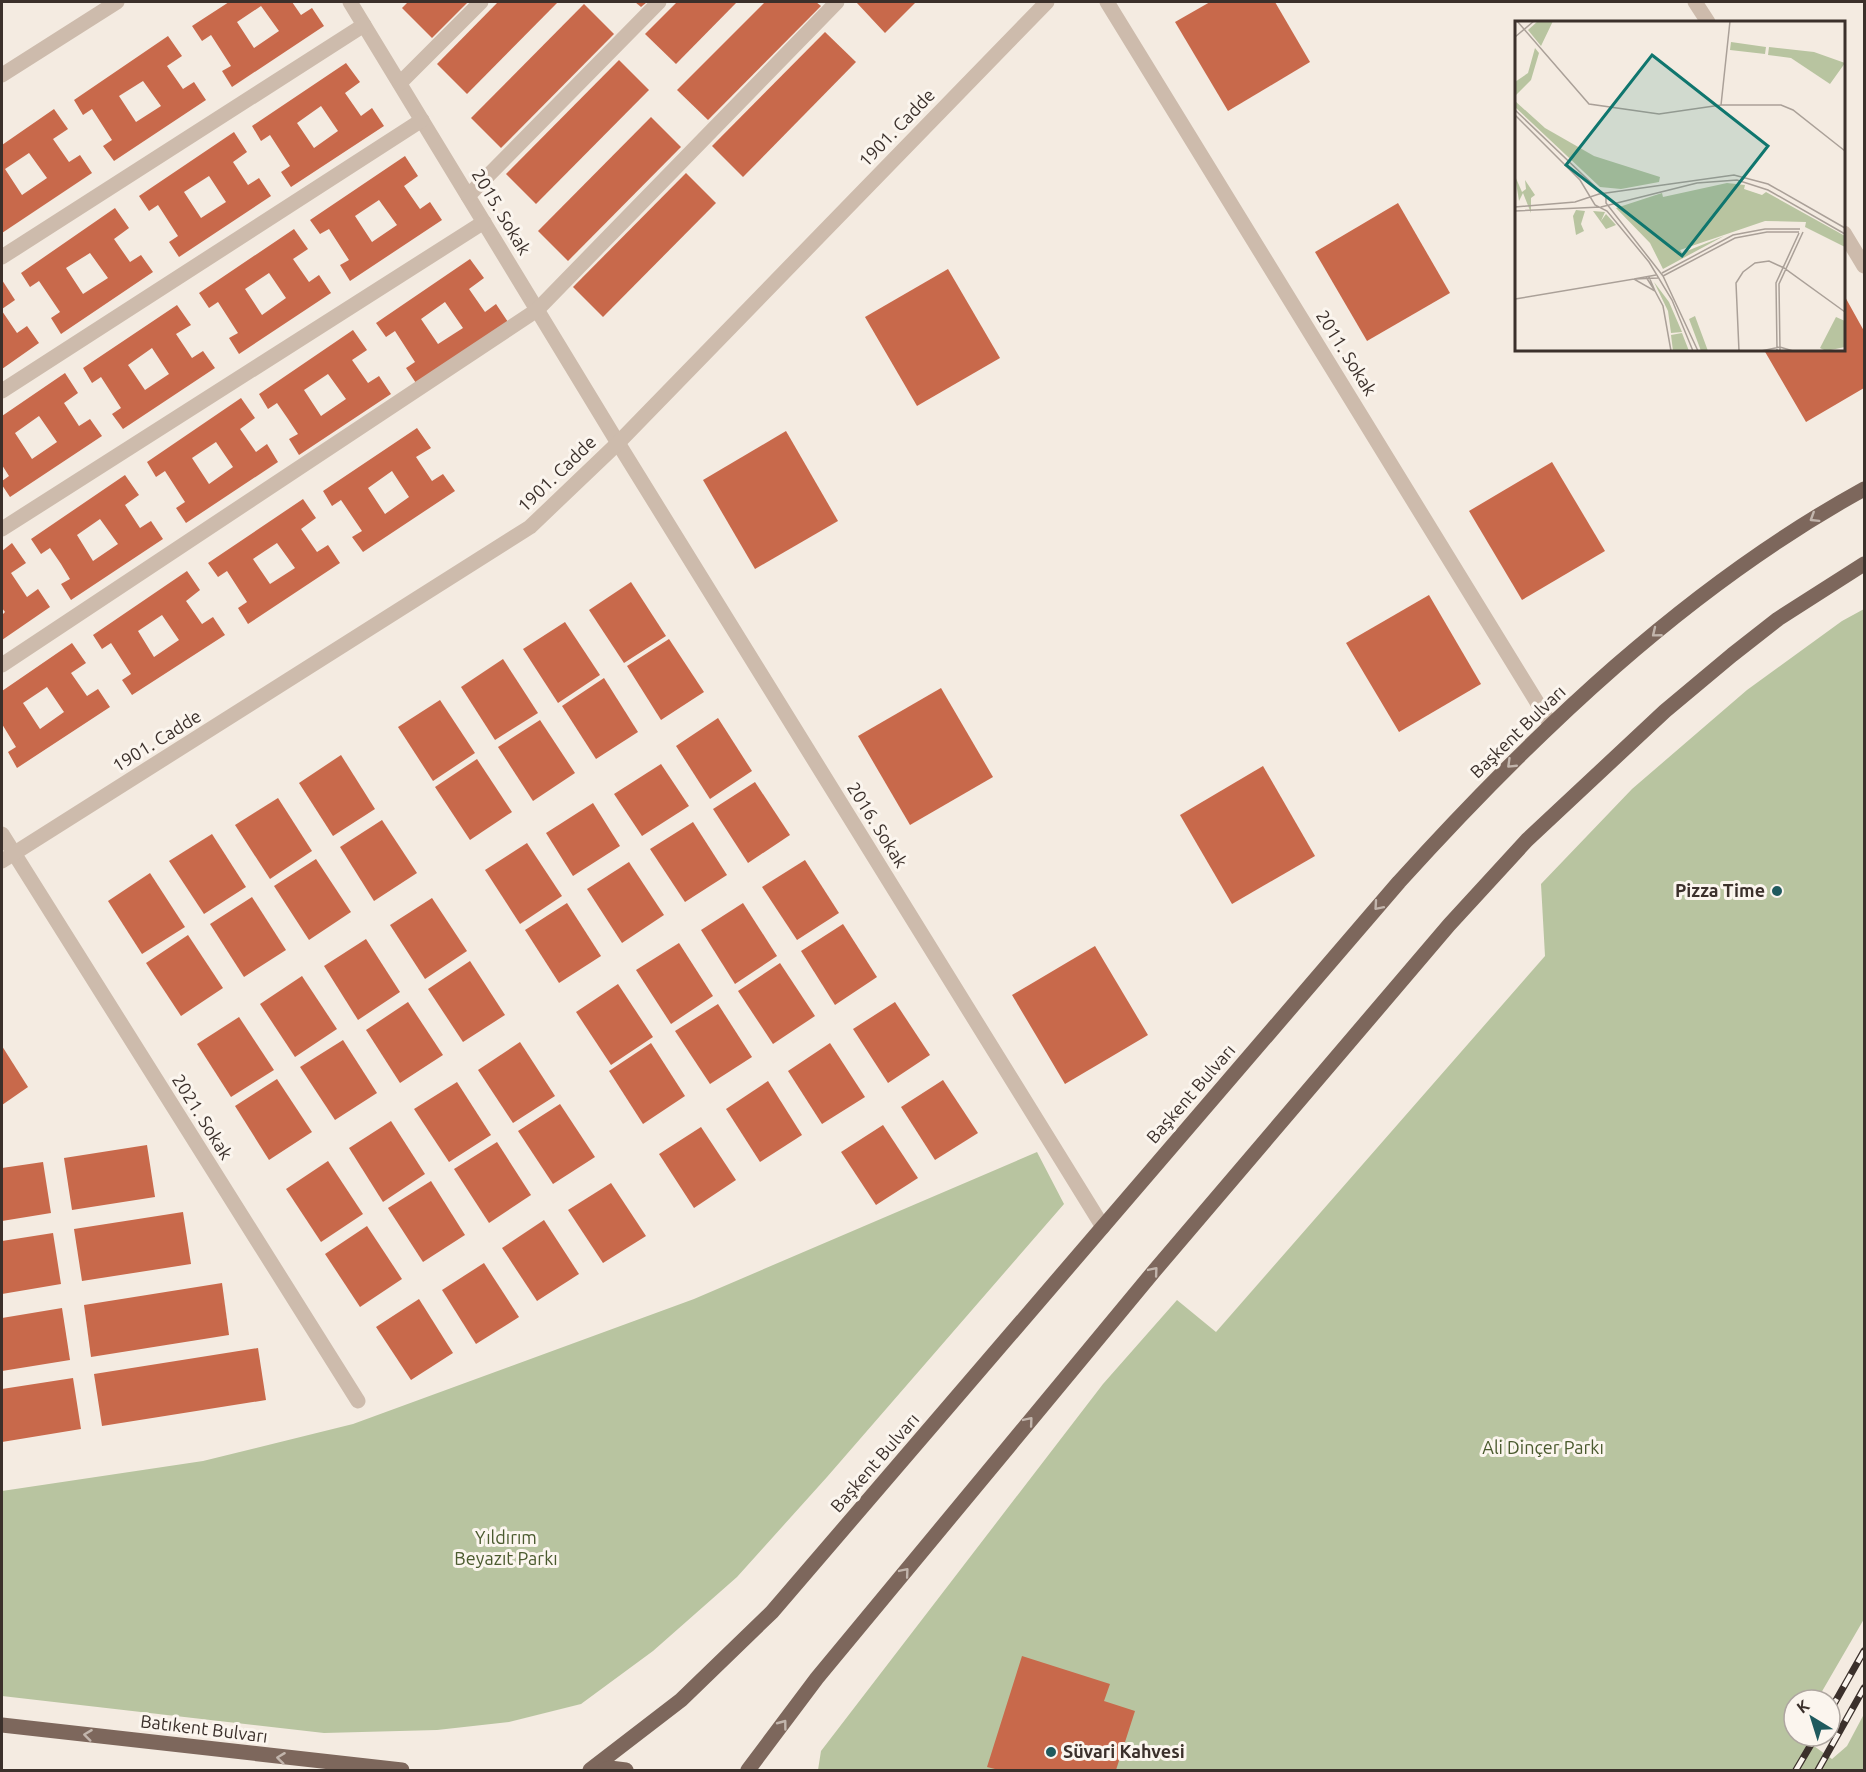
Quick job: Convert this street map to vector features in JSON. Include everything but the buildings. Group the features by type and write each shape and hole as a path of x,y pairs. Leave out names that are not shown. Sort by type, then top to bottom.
{"main road":[{"name":"Başkent Bulvarı","path":"590,1770 681,1700 772,1612 1407,873 1468,806 1551,725 1629,655 1753,558 1817,516 1864,489"},
{"path":"748,1770 817,1678 1161,1262 1449,925 1527,840 1665,711 1732,655 1787,613 1864,564"},
{"name":"Batıkent Bulvarı","path":"2,1725 402,1770"},
{"path":"604,1770 626,1770"}],"street":[{"path":"2,75 117,2"},
{"name":"2015. Sokak","path":"350,2 618,443"},
{"path":"400,83 481,2"},
{"path":"468,195 659,2"},
{"path":"2,665 537,310 837,2"},
{"name":"1901. Cadde","path":"7,857 498,550 559,503 1047,2"},
{"name":"2011. Sokak","path":"1107,2 1551,725"},
{"path":"1695,2 1707,21"},
{"path":"2,257 364,24"},
{"path":"2,391 422,120"},
{"path":"2,529 484,222"},
{"path":"1845,235 1864,266"},
{"name":"2016. Sokak","path":"618,443 1103,1227"},
{"name":"2021. Sokak","path":"2,834 7,857 358,1401"}],"green space":[{"name":"Ali Dinçer Parkı","path":"1864,609 1864,1619 1824,1688 1782,1688 1782,1748 1817,1748 1832,1759 1847,1746 1864,1714 1864,1770 818,1770 821,1751 1103,1384 1177,1300 1216,1332 1545,956 1541,884 1632,789 1747,690 1842,621"},
{"name":"Yıldırım Beyazıt Parkı","path":"1037,1152 1064,1204 737,1577 653,1651 581,1704 509,1722 437,1730 324,1733 2,1696 2,1491 203,1461 353,1424 694,1299"}],"railway":[{"path":"1842,1690 1864,1651"},
{"path":"1818,1770 1864,1688"},
{"path":"1796,1770 1809,1748"}],"place":[{"name":"Pizza Time","path":"1777,891"},
{"name":"Süvari Kahvesi","path":"1051,1752"}]}
